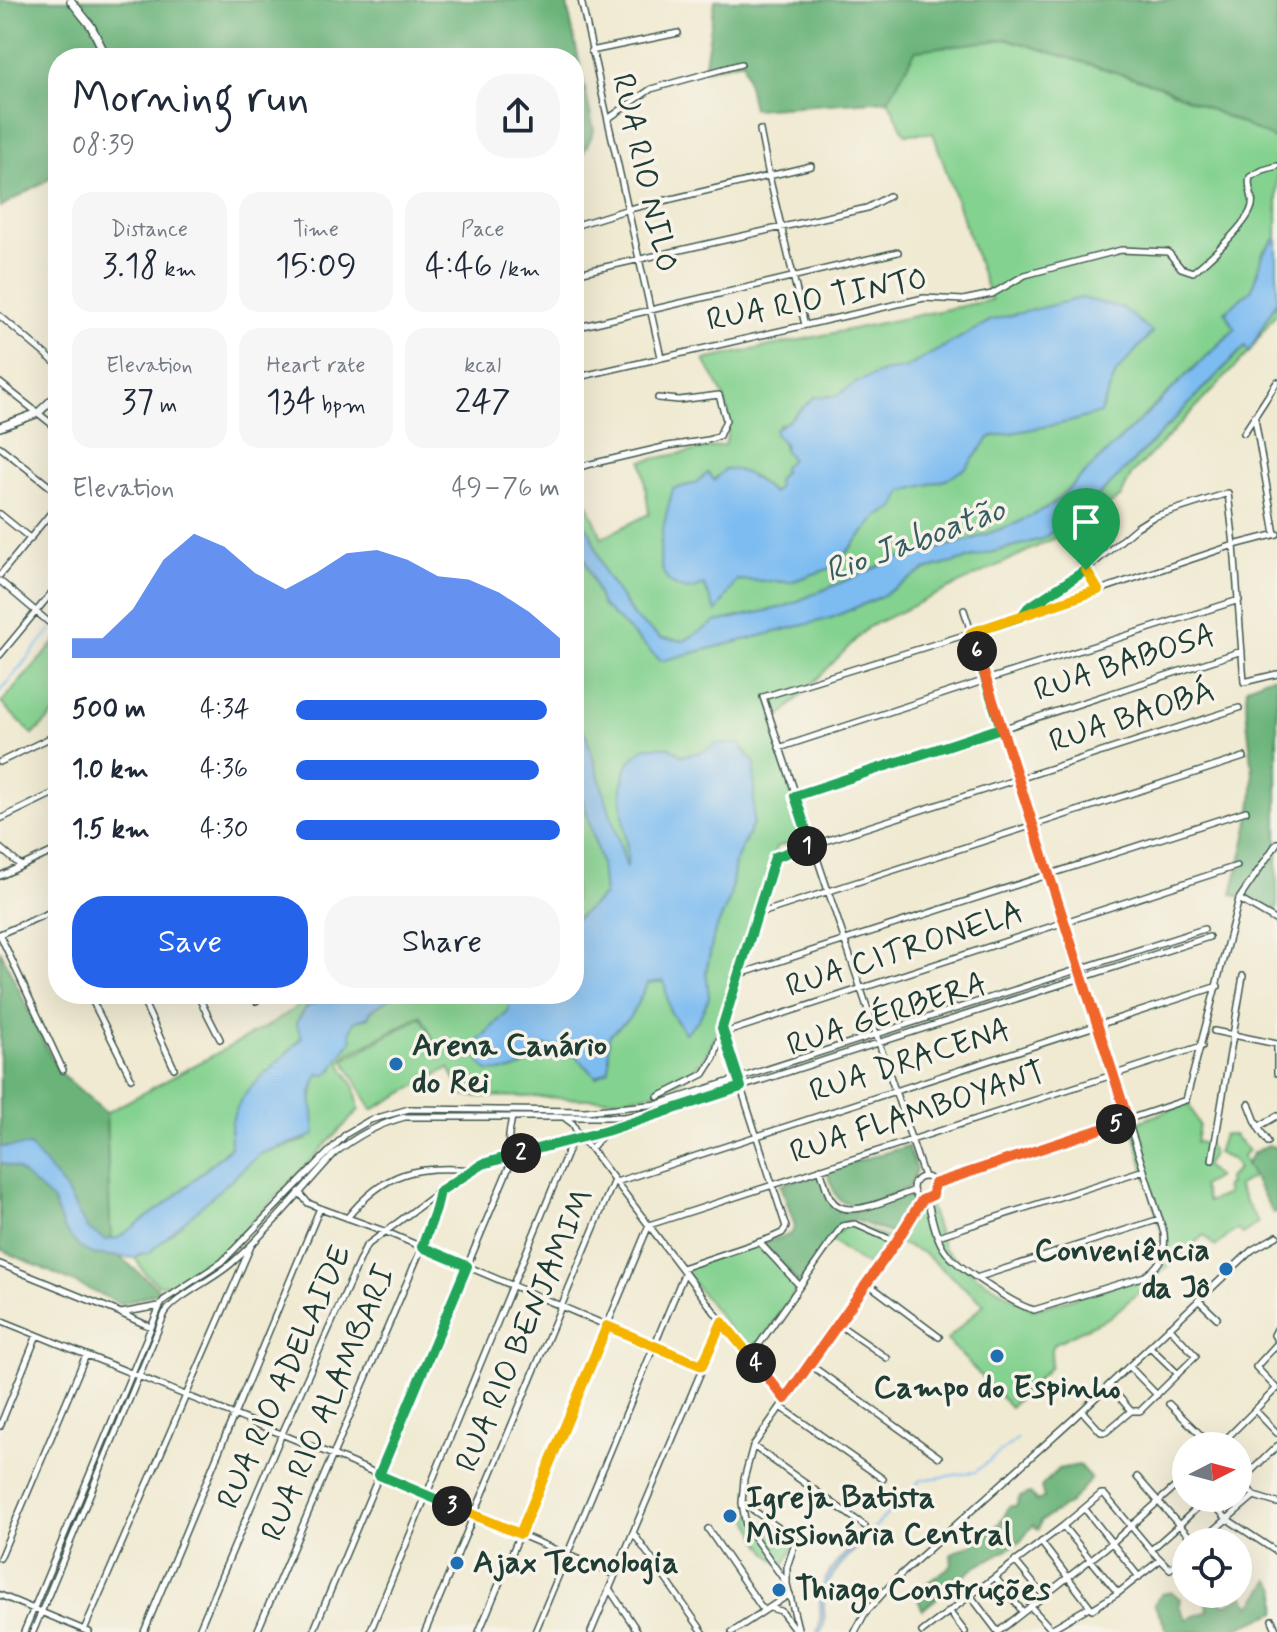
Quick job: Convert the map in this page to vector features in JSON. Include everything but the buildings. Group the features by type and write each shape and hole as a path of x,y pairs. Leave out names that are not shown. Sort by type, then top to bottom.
{"street":[{"path":"70,0 91,26 102,48"},
{"name":"RUA RIO NILO","path":"582,0 661,357"},
{"path":"591,51 678,33"},
{"path":"609,118 651,89 741,64"},
{"path":"760,130 805,325"},
{"path":"584,223 629,209 811,166"},
{"name":"RUA RIO TINTO","path":"584,376 924,298 963,300 992,294 1025,275 1121,250 1168,252 1181,268 1193,272 1209,259 1250,212 1253,201 1249,190 1250,177 1277,166"},
{"path":"584,272 867,208 889,196"},
{"path":"584,326 898,252"},
{"path":"0,316 48,357"},
{"path":"1244,433 1277,382"},
{"path":"0,383 48,421"},
{"path":"584,466 719,436 726,420 719,395 679,400 658,398"},
{"path":"0,427 38,413 48,404"},
{"path":"798,1632 787,1584 746,1526 742,1503 744,1479 753,1446 924,1200 935,1192 934,1184 924,1177 911,1140 763,697 971,633 1236,544 1276,534 1255,419"},
{"path":"0,447 48,485"},
{"path":"1022,616 1028,608 1086,570 1153,517 1228,493 1236,544 1244,682 1277,674"},
{"path":"0,514 31,539"},
{"path":"0,575 48,517"},
{"path":"1086,570 1098,590"},
{"path":"0,581 48,622"},
{"path":"0,655 48,597"},
{"path":"779,748 1239,600"},
{"path":"913,1191 924,1200 948,1255 1034,1310 1145,1276 1155,1269 1166,1247 1160,1218 964,610"},
{"name":"RUA BABOSA","path":"795,796 1242,651"},
{"name":"RUA BAOBÁ","path":"757,914 775,857 1239,708"},
{"path":"0,762 48,739"},
{"path":"658,1097 704,1074 714,1058 757,914 1244,757"},
{"path":"0,819 48,796"},
{"path":"737,975 1246,811"},
{"path":"934,1184 1183,1103 1189,1096 1239,899 1277,843"},
{"path":"0,848 20,865"},
{"path":"0,876 48,853"},
{"name":"RUA CITRONELA","path":"723,1031 1237,866"},
{"path":"1239,899 1277,921"},
{"path":"48,913 0,934 63,1070"},
{"name":"RUA GÉRBERA","path":"160,1306 164,1300 222,1262 336,1142 370,1120 409,1109 624,1109 659,1104 1204,929"},
{"name":"RUA GÉRBERA","path":"576,1139 1209,937"},
{"path":"1212,1160 1243,976"},
{"name":"RUA DRACENA","path":"615,1180 1218,986"},
{"path":"94,1004 131,1078"},
{"path":"145,1004 174,1068"},
{"path":"202,1004 220,1039"},
{"path":"535,1632 683,1270 782,1233 786,1227 723,1031"},
{"path":"1214,1031 1277,1046 1277,1073"},
{"name":"RUA FLAMBOYANT","path":"649,1225 1202,1046"},
{"path":"1249,1104 1268,1142"},
{"path":"33,1632 169,1307 215,1276 252,1242 334,1154 353,1139 390,1121 421,1116 623,1117 670,1109"},
{"path":"1258,1127 1277,1116"},
{"path":"313,1632 514,1155 509,1149 512,1117"},
{"path":"370,1632 576,1139 573,1124 564,1118"},
{"path":"591,1149 606,1131"},
{"path":"576,1139 591,1149 722,1322 785,1399"},
{"name":"RUA RIO ADELAIDE","path":"198,1632 366,1246 440,1191 483,1164 576,1139"},
{"path":"347,1218 376,1187 406,1172 446,1168 472,1170"},
{"path":"820,1169 831,1201 842,1210 854,1210 913,1191"},
{"path":"938,1236 1144,1170"},
{"path":"913,1191 916,1180 924,1177"},
{"name":"RUA RIO BENJAMIM","path":"425,1632 615,1180"},
{"name":"RUA RIO ALAMBARI","path":"257,1632 422,1247 440,1191"},
{"path":"299,1192 308,1203 384,1231 702,1366"},
{"path":"144,1632 320,1208"},
{"path":"978,1277 1160,1218"},
{"path":"751,1356 836,1231 845,1224 855,1224 896,1242"},
{"path":"479,1632 649,1225"},
{"path":"855,1632 865,1613 897,1578 1082,1411 1252,1250 1277,1236"},
{"path":"0,1595 86,1631 252,1242"},
{"path":"759,1242 799,1285"},
{"path":"0,1264 151,1327"},
{"path":"867,1283 939,1337"},
{"path":"1198,1300 1217,1318"},
{"path":"121,1313 160,1306"},
{"path":"24,1632 160,1306"},
{"path":"0,1320 333,1455 615,1575"},
{"path":"591,1632 722,1322"},
{"path":"838,1324 887,1358"},
{"path":"1082,1411 1104,1432 1131,1411 1140,1411 1157,1395 1196,1354 1169,1327"},
{"path":"1233,1432 1277,1388 1256,1367 1277,1341 1274,1335 1277,1329"},
{"path":"0,1426 37,1335"},
{"path":"1150,1347 1178,1374"},
{"path":"0,1558 86,1355"},
{"path":"809,1364 939,1457"},
{"path":"1129,1366 1157,1395"},
{"path":"1109,1385 1131,1411"},
{"path":"1169,1404 1198,1432"},
{"path":"781,1407 883,1479"},
{"path":"1255,1410 1277,1433"},
{"path":"753,1446 865,1526"},
{"path":"1252,1467 1277,1446"},
{"path":"1137,1477 1182,1528"},
{"path":"970,1595 998,1632 1113,1542 1172,1490"},
{"path":"1252,1493 1277,1503"},
{"path":"926,1631 1103,1494 1160,1560 1170,1569 1172,1567"},
{"path":"1216,1528 1254,1496"},
{"path":"742,1503 796,1540 789,1561 787,1584"},
{"path":"1085,1509 1139,1577"},
{"path":"1151,1550 1192,1512"},
{"path":"1220,1512 1277,1552"},
{"path":"1063,1526 1118,1593"},
{"path":"708,1529 767,1610 781,1611 798,1632"},
{"path":"633,1533 703,1632"},
{"path":"1041,1542 1089,1607"},
{"path":"1030,1606 1051,1629 1089,1607 1097,1608 1160,1560"},
{"path":"1015,1561 1044,1596"},
{"path":"995,1577 1023,1612"},
{"path":"609,1589 638,1632"},
{"path":"732,1632 790,1594"},
{"path":"949,1611 965,1632"},
{"path":"1272,1620 1277,1632"}],"green space":[{"path":"0,0 566,0 576,48 48,48 48,180 0,207"},
{"path":"715,0 1277,0 1277,140 1160,86 1008,39 916,50 888,100 753,109 743,61 704,70"},
{"path":"1008,39 1160,86 1277,140 1277,237 1263,252 1252,289 1225,312 1235,328 1052,505 1017,523 970,540 896,559 784,607 716,622 684,641 661,638 634,617 605,574 590,532 584,524 584,501 602,538 649,514 642,461 725,445 728,420 725,400 704,360 991,300 933,133 905,134 888,100 916,49","holes":["992,320 1152,332 1116,373 1100,413 990,437 966,468 945,480 903,491 895,507 877,517 834,567 790,582 737,580 716,611 704,584 660,546 673,489 694,484 708,474 713,480 722,474 752,476 773,493 791,459 784,449 779,425 815,397 837,396 883,372 904,369"]},
{"path":"584,84 594,131 584,152"},
{"path":"1277,300 1277,312 1251,349"},
{"path":"1246,346 1250,351 1131,475 1121,497 1070,531 868,627 773,724 804,838 776,847 712,1044 697,1066 679,1081 658,1091 612,1099 464,1096 449,1068 372,1110 344,1060 421,1017 436,1044 421,1015 345,1056 341,1064 355,1088 359,1110 226,1249 187,1283 158,1285 145,1273 135,1258 165,1237 260,1154 307,1140 318,1073 333,1070 337,1059 351,1041 350,1031 354,1021 368,1018 370,1011 381,1004 509,1004 509,1010 478,1041 567,1047 597,1077 609,1069 609,1036 630,1017 648,983 664,981 670,1011 684,1032 699,1019 709,997 706,972 714,934 730,898 735,862 753,824 753,787 716,744 702,752 681,756 628,873 584,732 584,557 602,605 661,661 831,618 878,598 925,570 1042,539 1085,508 1116,479"},
{"path":"48,650 48,720 33,735 1,703"},
{"path":"1277,676 1275,910 1232,894 1252,801 1247,687"},
{"path":"584,804 601,864 604,895 584,912"},
{"path":"0,950 57,1070 106,1113 112,1239 106,1240 87,1229 65,1189 30,1147 0,1147"},
{"path":"301,1004 313,1004 306,1008 296,1023 302,1036 255,1086 239,1108 232,1124 231,1146 170,1201 118,1238 112,1239 106,1113 273,1023"},
{"path":"1188,1102 1199,1125 1196,1142 1208,1144 1213,1154 1205,1166 1217,1177 1202,1186 1208,1202 1227,1194 1227,1179 1238,1169 1233,1160 1217,1153 1223,1135 1234,1135 1248,1150 1242,1157 1254,1176 1237,1186 1258,1223 1242,1234 1237,1229 1215,1247 1204,1235 1110,1317 1055,1343 1050,1367 1010,1407 947,1340 984,1304 922,1252 896,1242 922,1200 927,1199 944,1249 978,1277 1034,1310 1145,1276 1155,1269 1166,1247 1132,1125"},
{"path":"1268,1145 1277,1148 1277,1213 1273,1213 1246,1164 1253,1153"},
{"path":"908,1146 916,1170 909,1188 860,1204 842,1202 836,1195 827,1170"},
{"path":"0,1163 16,1168 31,1179 53,1201 58,1214 92,1254 120,1257 161,1291 121,1304 0,1249"},
{"path":"819,1172 838,1211 853,1212 907,1195 916,1200 894,1235 853,1219 843,1223 799,1283 763,1243 791,1234 795,1226 781,1185"},
{"path":"849,1223 888,1238 867,1266 830,1240"},
{"path":"759,1242 799,1285 751,1356 682,1268"},
{"path":"1079,1465 1091,1479 1070,1503 1041,1521 1038,1530 1033,1525 1020,1542 974,1568 922,1610 917,1596 927,1583 952,1565 953,1553 985,1537 999,1523 1009,1506 1016,1506 1020,1497 1030,1493 1037,1501 1044,1498 1041,1487 1058,1469"},
{"path":"749,1512 796,1543 784,1565 761,1544 747,1514"},
{"path":"1270,1580 1277,1589 1277,1612 1226,1632 1168,1632 1154,1604 1162,1594 1172,1592 1172,1608 1180,1608 1186,1619 1208,1611 1207,1608 1252,1608"}],"water":[{"path":"1277,237 1277,300 1249,352 1245,346 1116,479 1085,508 1042,539 925,570 878,598 831,618 661,661 602,605 584,557 584,524 590,532 605,574 634,617 661,638 684,641 716,622 784,607 896,559 970,540 1017,523 1052,505 1235,329 1225,312 1252,289 1264,252"},
{"path":"1081,298 1123,308 1152,332 1116,373 1100,413 990,437 966,468 945,480 903,491 895,507 877,517 834,567 790,582 737,580 716,612 704,585 685,589 666,578 660,554 661,540 673,489 694,484 708,473 714,480 725,469 732,469 751,476 773,493 778,487 777,480 784,472 783,467 791,459 775,429 815,397 837,396 857,382 883,372 904,369 992,320"},
{"path":"584,732 627,868 622,788 624,776 636,755 646,747 670,747 682,756 702,752 716,744 739,744 755,763 753,824 735,862 730,898 714,934 706,972 709,997 699,1019 685,1033 670,1011 664,981 648,983 630,1017 609,1036 609,1070 596,1077 567,1047 542,1046 519,1068 487,1071 480,1063 478,1041 509,1010 509,1004 584,1004 584,912 604,895 601,864 584,804"},
{"path":"313,1004 381,1004 368,1017 354,1022 350,1031 352,1041 330,1072 318,1074 311,1094 315,1135 260,1154 149,1253 139,1254 135,1258 92,1254 79,1247 64,1229 53,1201 16,1168 0,1163 0,1147 30,1146 65,1189 87,1229 106,1240 118,1238 170,1201 231,1147 232,1121 237,1108 253,1086 302,1037 296,1023 306,1008"},
{"path":"859,1540 861,1543 828,1584 824,1624 821,1632 817,1632 825,1581 834,1566"}],"waterway":[{"path":"0,692 48,633"},
{"path":"860,1542 921,1480 975,1472 1017,1439"}],"place":[{"name":"Arena Canário do Rei","path":"396,1064"},
{"name":"Conveniência da Jô","path":"1226,1269"},
{"name":"Campo do Espinho","path":"997,1356"},
{"name":"Igreja Batista Missionária Central","path":"730,1516"},
{"name":"Ajax Tecnologia","path":"457,1563"},
{"name":"Thiago Construções","path":"779,1590"}],"route":[{"path":"1086,570 1028,608 1022,616 971,633 1001,728 795,796 811,845 775,857 722,1028 741,1087 606,1131 495,1159 440,1191 422,1247 467,1266 379,1475 520,1534 607,1326 702,1366 722,1322 785,1399 896,1242 922,1200 933,1195 934,1184 1128,1120 971,633 1022,616 1098,590 1086,570"}],"water label":[{"name":"Rio Jaboatão","path":"915,541"}]}
